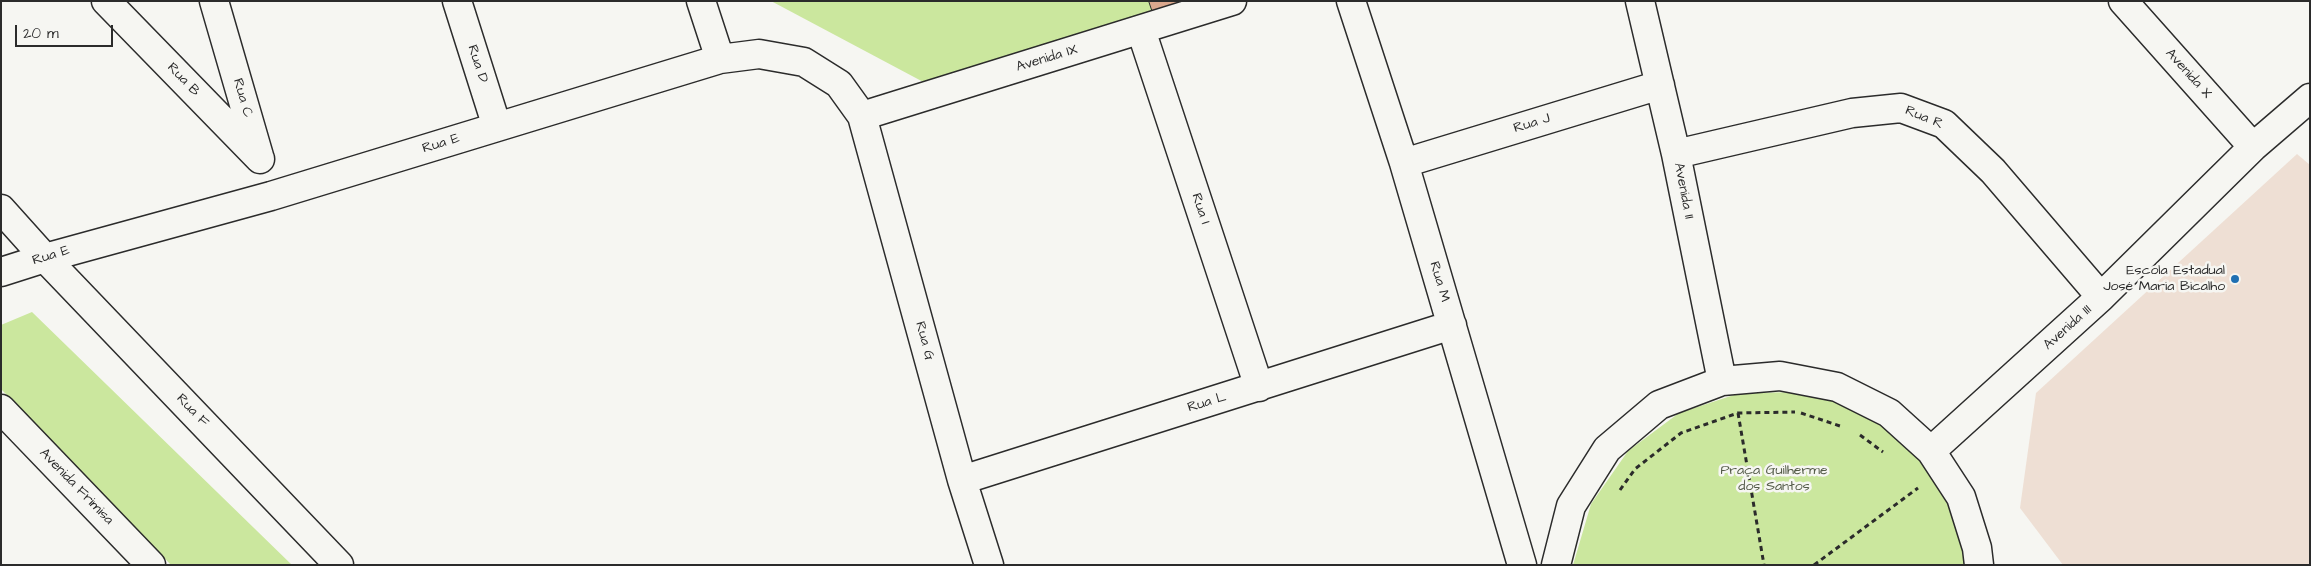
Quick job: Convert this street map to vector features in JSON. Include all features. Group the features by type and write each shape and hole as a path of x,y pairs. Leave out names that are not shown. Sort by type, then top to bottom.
{"street":[{"name":"Rua B","path":"106,1 260,159"},
{"name":"Rua C","path":"214,1 271,196"},
{"name":"Rua D","path":"457,1 497,128"},
{"path":"701,1 720,60"},
{"name":"Avenida IX","path":"862,116 1232,1"},
{"name":"Rua M","path":"1351,1 1404,164 1522,565"},
{"name":"Avenida II","path":"1640,1 1676,154 1722,381"},
{"name":"Avenida X","path":"2123,1 2254,147"},
{"name":"Rua I","path":"1141,30 1259,387"},
{"name":"Rua E","path":"1,272 45,258 271,196 720,60 758,54 804,62 839,84 862,116"},
{"name":"Rua J","path":"1404,164 1660,85"},
{"name":"Avenida III","path":"1931,451 2101,298 2254,147 2310,98"},
{"name":"Rua R","path":"1676,154 1852,113 1901,108 1944,124 1993,171 2101,298"},
{"name":"Rua G","path":"862,116 962,480 989,565"},
{"name":"Rua F","path":"1,209 45,258 339,565"},
{"name":"Rua L","path":"962,480 1452,325"},
{"path":"1556,565 1571,506 1607,449 1659,406 1722,381 1780,376 1836,387 1888,413 1931,451 1961,497 1977,548 1979,565"},
{"name":"Avenida Frimisa","path":"1,409 150,565"}],"path":[{"path":"1722,381 1738,413 1764,565"},
{"path":"1618,493 1635,469 1682,433 1738,413 1797,412 1844,427"},
{"path":"1853,430 1885,453"},
{"path":"1814,565 1918,489 1931,451"},
{"path":"1912,481 1918,489"}],"shaded area":[{"name":"Escola Estadual José Maria Bicalho","path":"2297,154 2310,165 2310,565 2063,565 2020,508 2036,393"}],"green space":[{"path":"771,1 1189,1 929,85"},
{"path":"32,312 292,565 171,565 1,389 1,325"},
{"name":"Praça Guilherme dos Santos","path":"1804,392 1865,412 1916,449 1954,501 1974,565 1573,565 1591,504 1628,451 1679,413 1740,393"}],"building":[{"path":"1149,1 1189,1 1153,13"}],"place":[{"name":"Escola Estadual José Maria Bicalho","path":"2235,279"}]}
